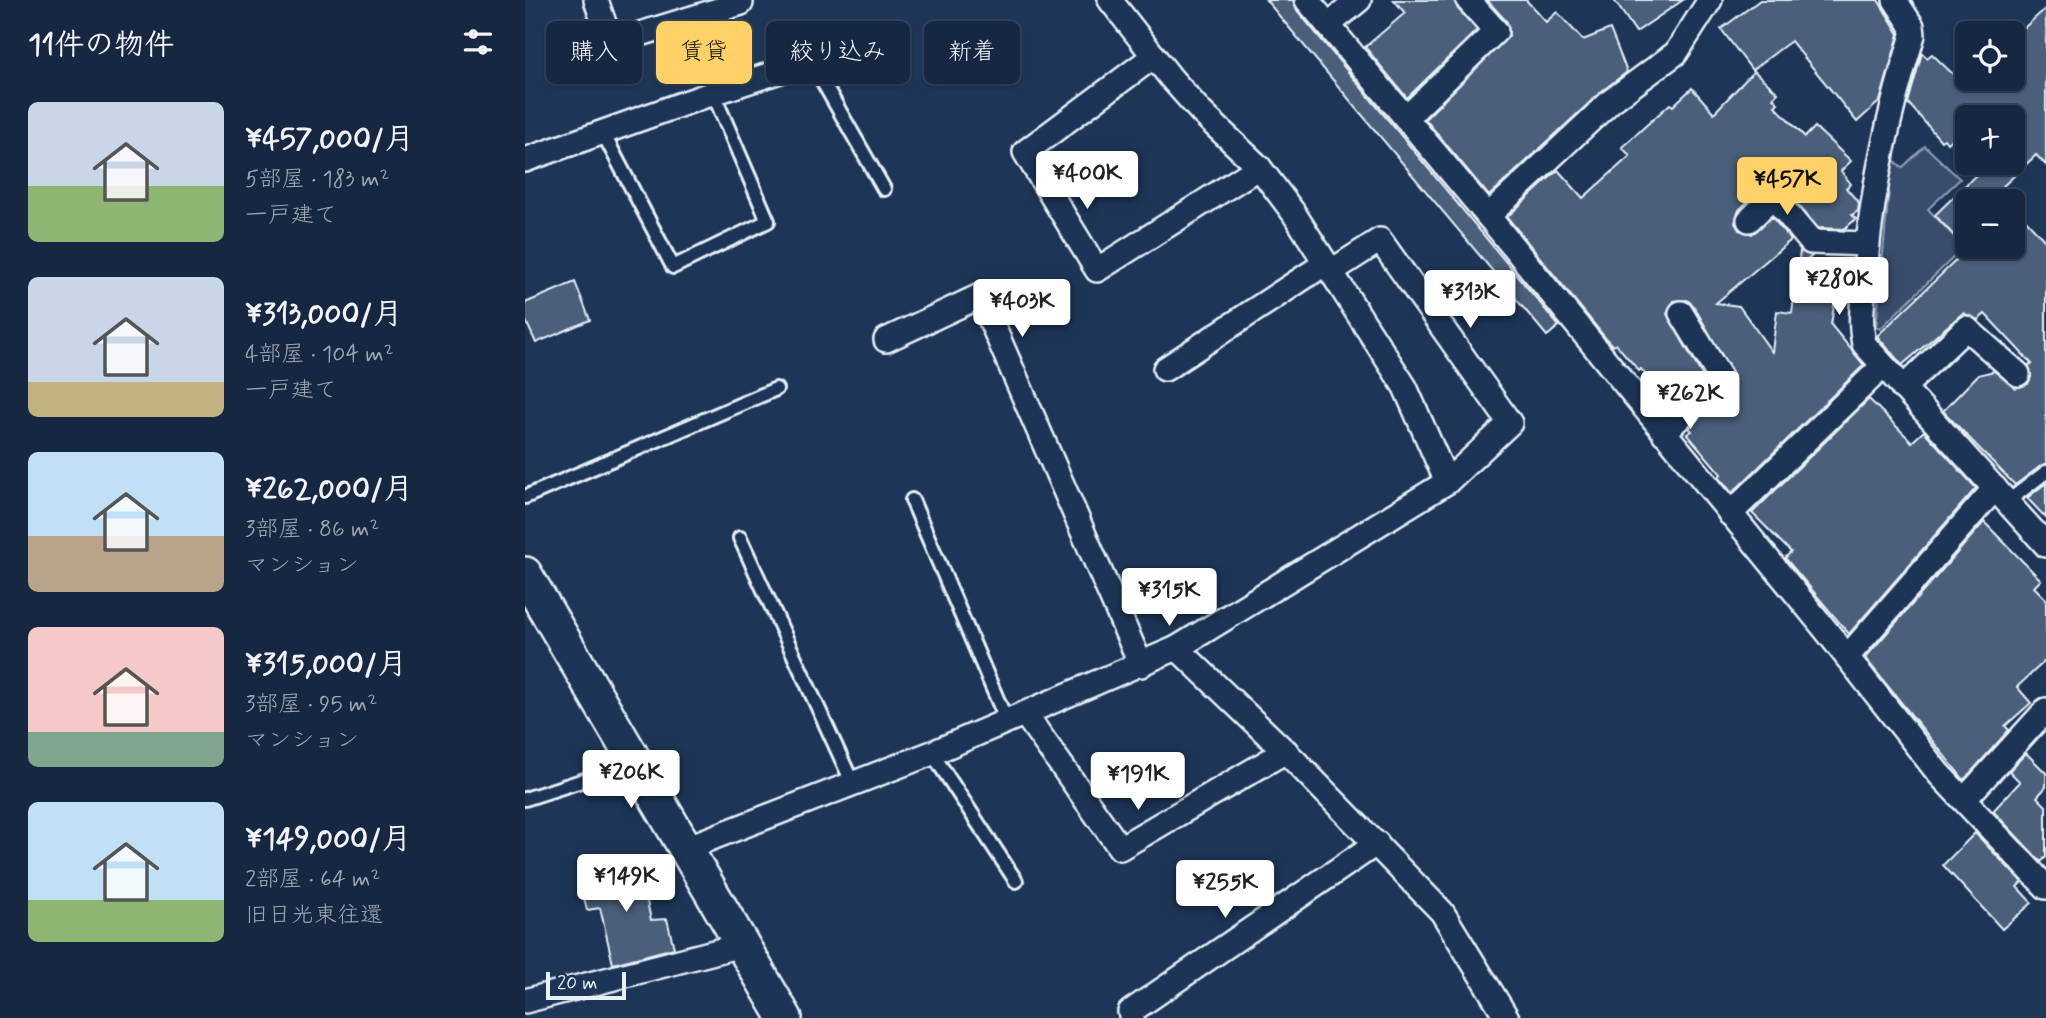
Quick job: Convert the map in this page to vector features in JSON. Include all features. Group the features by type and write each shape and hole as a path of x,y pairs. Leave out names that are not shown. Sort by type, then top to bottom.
{"street":[{"path":"596,0 611,43 741,3 739,0"},
{"path":"1110,0 1202,113 1259,167 1329,267 1405,387 1447,482"},
{"path":"1307,0 1489,216 1847,657 1890,715 1964,800 2044,881"},
{"path":"1328,25 1359,0"},
{"path":"1406,118 1496,31 1468,0"},
{"path":"1895,0 1912,26 1913,35 1879,158 1867,244 1860,327 1864,344 2046,545"},
{"path":"1489,216 1611,101 1676,53 1700,5"},
{"path":"1154,56 1025,152 1097,271 1259,167"},
{"path":"525,160 766,76"},
{"path":"1749,220 1775,199 1792,179"},
{"path":"1775,199 1811,242 1867,244"},
{"path":"686,848 932,753 1177,648 1447,482 1510,423 1380,240 1329,267 1165,369"},
{"path":"886,340 980,296 1141,665"},
{"path":"1664,433 1720,377 1681,313"},
{"path":"1903,388 1966,328 2018,374"},
{"path":"1730,514 1883,366"},
{"path":"1847,657 2001,495"},
{"path":"525,575 785,1018"},
{"path":"1177,648 1286,751 1442,912 1507,1018"},
{"path":"1964,800 2046,710"},
{"path":"1016,718 1120,848 1286,751"},
{"path":"1132,1018 1130,1012 1377,843"},
{"path":"525,1001 741,945"}],"lane":[{"path":"824,84 884,189"},
{"path":"602,131 673,267 768,221 713,93"},
{"path":"525,497 776,389"},
{"path":"2001,495 2046,472"},
{"path":"912,500 1016,718"},
{"path":"740,538 853,784"},
{"path":"932,753 1016,881"},
{"path":"525,799 635,764"}],"shaded area":[{"path":"1925,146 1960,179 1928,209 1955,238 1955,256 1880,329 1876,327 1892,158 1902,168"}],"building":[{"path":"1266,0 1293,0 1296,9 1559,326 1547,336"},
{"path":"1394,0 1454,0 1458,9 1477,30 1407,98 1365,47 1405,13"},
{"path":"1487,0 1526,0 1546,22 1557,12 1583,40 1610,29 1627,72 1602,91 1489,196 1425,119 1509,36 1507,22"},
{"path":"1614,0 1683,0 1636,32"},
{"path":"1760,0 1878,0 1899,34 1880,101 1857,122 1791,41 1752,70 1721,29"},
{"path":"2046,8 2046,165 2036,155 2025,165 2025,105 1955,105 1955,136 1947,143 1944,139 1941,141 1908,103 1922,53 1927,58 1932,54 1955,76 1955,91 2025,91 2025,27"},
{"path":"1754,71 1778,93 1773,98 1778,103 1775,106 1805,137 1815,127 1851,161 1841,171 1851,184 1846,188 1859,203 1858,211 1852,215 1856,219 1844,229 1818,228 1792,198 1805,184 1803,170 1795,165 1783,168 1739,210 1735,223 1739,230 1752,234 1772,217 1791,240 1716,303 1739,306 1772,352 1777,311 1792,313 1800,251 1812,256 1807,260 1852,266 1849,294 1836,292 1831,325 1864,365 1732,493 1719,477 1721,474 1687,434 1692,431 1689,428 1730,386 1734,376 1693,305 1687,300 1674,301 1667,314 1702,375 1671,406 1641,369 1639,371 1616,344 1613,346 1607,340 1507,217 1558,170 1583,198 1630,156 1622,147 1670,104 1673,106 1692,88 1714,113"},
{"path":"1976,175 2015,175 2000,189 1962,189"},
{"path":"1955,195 1955,237 1935,215"},
{"path":"2025,219 2046,242 2046,463 2015,485 1943,411 1978,375 1994,371 2016,388 2028,384 2031,377 2028,365 2032,364 1985,314 1978,320 1963,313 1902,365 1877,336 1957,259 2025,259"},
{"path":"575,282 590,320 536,343 525,319 525,303"},
{"path":"1869,399 1912,442 1924,431 1976,488 1849,634 1785,558 1791,552 1752,513"},
{"path":"2046,483 2046,518 2027,498"},
{"path":"1984,522 2041,580 2034,587 2046,599 2046,660 2017,687 2031,703 2005,726 2009,730 1964,780 1865,658"},
{"path":"2026,753 2046,773 2046,787 2037,797 2046,806 2046,857 2041,862 1993,811 2020,782 2009,771"},
{"path":"1975,833 2022,882 2017,887 2032,903 2002,929 1943,865"},
{"path":"639,865 651,920 667,919 674,948 613,964 600,908 587,910 579,879"}]}
